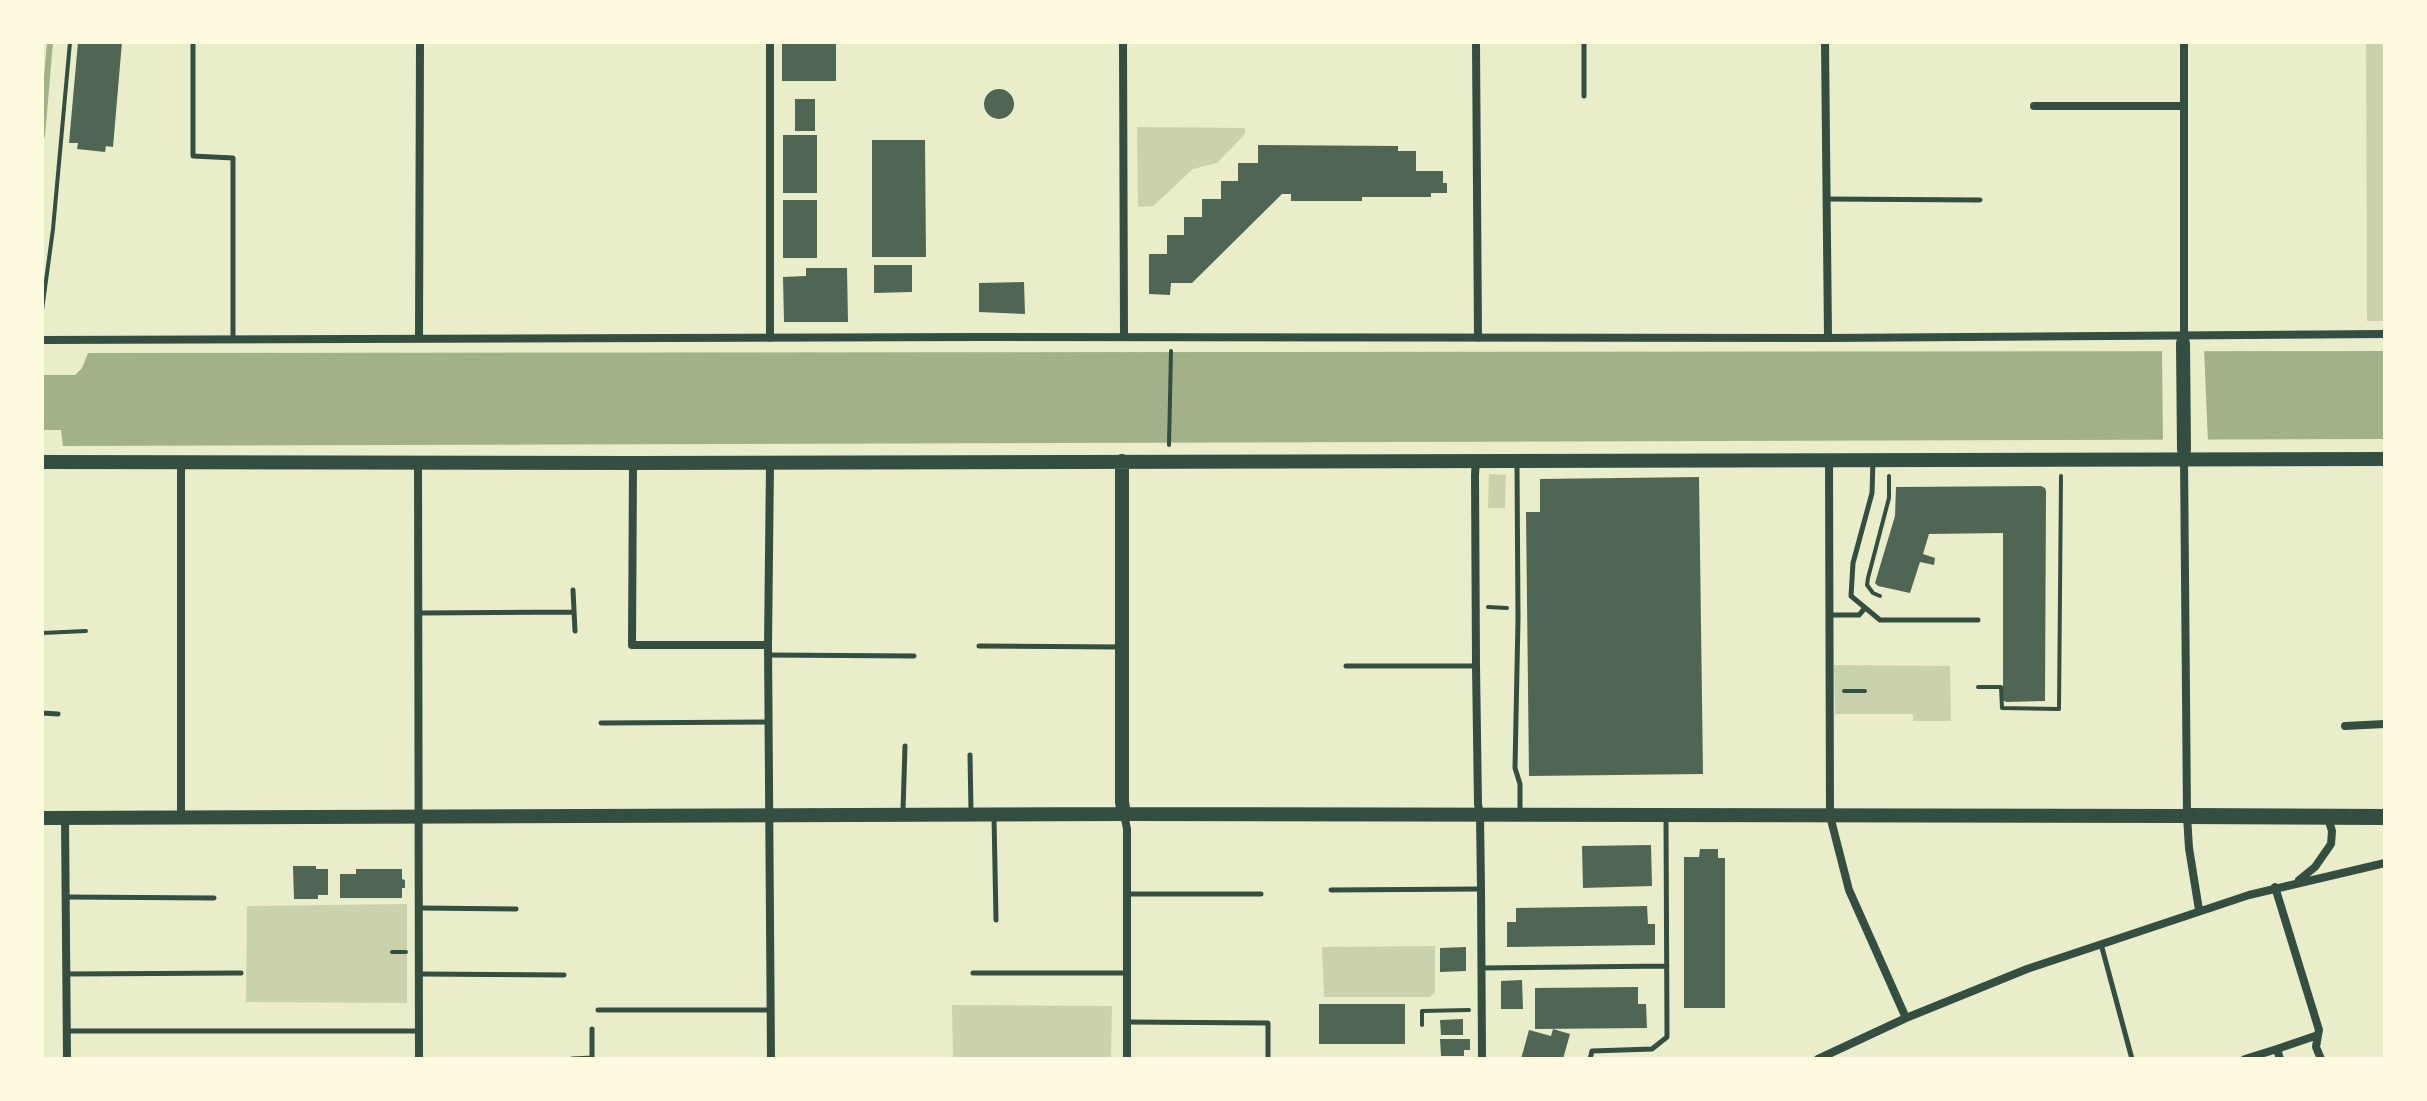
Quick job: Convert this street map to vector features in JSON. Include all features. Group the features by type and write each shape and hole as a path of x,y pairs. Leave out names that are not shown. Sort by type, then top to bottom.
{"main road":[{"path":"2187,816 2385,817"}],"street":[{"path":"419,338 420,42"},
{"path":"770,42 770,338"},
{"path":"1123,42 1124,337"},
{"path":"1476,42 1478,338"},
{"path":"1825,42 1828,338"},
{"path":"2184,42 2187,816 2199,910"},
{"path":"2034,106 2184,106"},
{"path":"42,340 1124,337 2184,339 2385,334"},
{"path":"42,462 1873,460 2184,454 2385,459"},
{"path":"1476,459 1482,1059"},
{"path":"1829,460 1830,816 1849,890 1906,1018"},
{"path":"181,461 181,816"},
{"path":"1122,461 1122,802 1127,829 1127,1059"},
{"path":"418,462 419,1059"},
{"path":"633,463 632,645 768,645"},
{"path":"770,463 771,1059"},
{"path":"2345,726 2385,724"},
{"path":"42,818 1124,814 2187,816"},
{"path":"65,818 67,1059"},
{"path":"2295,882 2315,867 2331,844 2332,831 2328,818"},
{"path":"1818,1059 1906,1018 2027,969 2275,887 2385,863"},
{"path":"2275,887 2319,1030 2316,1047 2321,1059"},
{"path":"2245,1059 2318,1035"},
{"path":"2277,1049 2280,1059"}],"lane":[{"path":"193,42 193,156 233,158 233,339"},
{"path":"1584,42 1584,96"},
{"path":"1827,199 1980,200"},
{"path":"1517,459 1515,768 1520,784 1520,815"},
{"path":"1873,460 1872,493 1853,563 1851,596 1880,620 1978,620"},
{"path":"573,590 575,631"},
{"path":"1829,615 1859,615 1865,608"},
{"path":"418,613 574,612"},
{"path":"979,646 1122,647"},
{"path":"768,655 914,656"},
{"path":"1346,666 1476,666"},
{"path":"42,713 58,714"},
{"path":"601,723 769,722"},
{"path":"902,816 905,746"},
{"path":"970,755 971,816"},
{"path":"994,815 996,920"},
{"path":"1590,1059 1592,1051 1652,1049 1667,1037 1666,816"},
{"path":"1331,890 1481,889"},
{"path":"1127,894 1261,894"},
{"path":"66,897 214,898"},
{"path":"420,908 516,909"},
{"path":"2101,944 2132,1059"},
{"path":"1481,968 1667,966"},
{"path":"67,974 241,973"},
{"path":"973,973 1127,973"},
{"path":"421,974 564,975"},
{"path":"598,1010 771,1010"},
{"path":"1127,1022 1268,1023 1268,1059"},
{"path":"572,1059 592,1058 592,1029"},
{"path":"67,1031 419,1031"}],"path":[{"path":"42,310 53,229 70,42"},
{"path":"1170,445 1171,345"},
{"path":"1880,596 1867,585 1887,507 1889,473"},
{"path":"1978,687 2001,687 2002,708 2059,709 2061,474"},
{"path":"1477,607 1507,608"},
{"path":"42,633 86,631"},
{"path":"1829,690 1865,691"},
{"path":"1422,1025 1422,1011 1472,1010"}],"shaded area":[{"path":"2366,42 2385,42 2385,321 2367,321"},
{"path":"1137,127 1245,128 1245,134 1217,163 1193,169 1153,206 1138,207"},
{"path":"2385,351 2385,439 63,446 61,430 42,430 42,375 75,375 82,368 88,353"},
{"path":"1489,474 1506,475 1505,508 1488,508"},
{"path":"1834,665 1950,666 1951,721 1913,721 1913,714 1835,714"},
{"path":"407,904 407,1003 246,1002 247,906"},
{"path":"1435,946 1435,992 1430,997 1324,997 1322,947"},
{"path":"952,1005 1112,1006 1111,1059 953,1059"}],"pier":[{"path":"2162,347 2204,347 2208,444 2163,444"}],"building":[{"path":"78,42 122,42 113,147 106,146 105,152 77,149 78,143 69,143"},
{"path":"782,42 836,42 836,81 782,81"},
{"path":"999,89 1009,94 1014,104 1009,114 999,119 989,114 984,104 989,94"},
{"path":"795,99 815,99 815,131 795,131"},
{"path":"783,135 817,135 817,193 783,193"},
{"path":"872,140 925,140 926,257 872,257"},
{"path":"1258,145 1398,146 1398,151 1416,151 1416,171 1443,171 1447,193 1431,193 1431,197 1362,197 1362,201 1291,201 1291,194 1282,194 1192,283 1171,283 1170,295 1149,294 1149,254 1167,254 1167,235 1184,235 1184,217 1202,217 1202,199 1221,199 1221,181 1238,181 1238,163 1258,163"},
{"path":"783,200 817,200 817,258 783,258"},
{"path":"874,265 912,265 912,292 874,293"},
{"path":"806,268 847,268 848,322 784,322 783,277 806,276"},
{"path":"1024,282 1025,314 979,312 979,283"},
{"path":"1699,477 1703,774 1529,776 1526,512 1540,512 1540,479"},
{"path":"2041,486 2046,491 2045,701 2006,702 2003,700 2003,533 1929,534 1923,554 1935,558 1934,565 1920,562 1910,593 1875,583 1895,516 1896,487"},
{"path":"1651,845 1652,886 1583,888 1582,846"},
{"path":"1700,849 1718,849 1718,858 1725,858 1725,1008 1684,1008 1684,857 1699,857"},
{"path":"293,866 328,869 328,895 318,895 318,899 294,899"},
{"path":"356,869 402,869 405,888 402,888 402,898 340,898 340,874 356,874"},
{"path":"1647,906 1648,924 1655,924 1655,945 1507,947 1507,922 1516,922 1516,908"},
{"path":"1466,947 1466,971 1440,972 1440,948"},
{"path":"1522,980 1523,1009 1501,1009 1501,981"},
{"path":"1638,987 1638,1004 1646,1004 1647,1028 1535,1029 1535,988"},
{"path":"1319,1004 1405,1004 1405,1044 1319,1044"},
{"path":"1463,1019 1463,1035 1441,1035 1440,1020"},
{"path":"1553,1029 1570,1034 1563,1059 1521,1059 1529,1030 1551,1036"},
{"path":"1440,1039 1470,1039 1470,1050 1464,1050 1464,1056 1441,1056"}],"waterway":[{"path":"42,136 50,42"}]}
